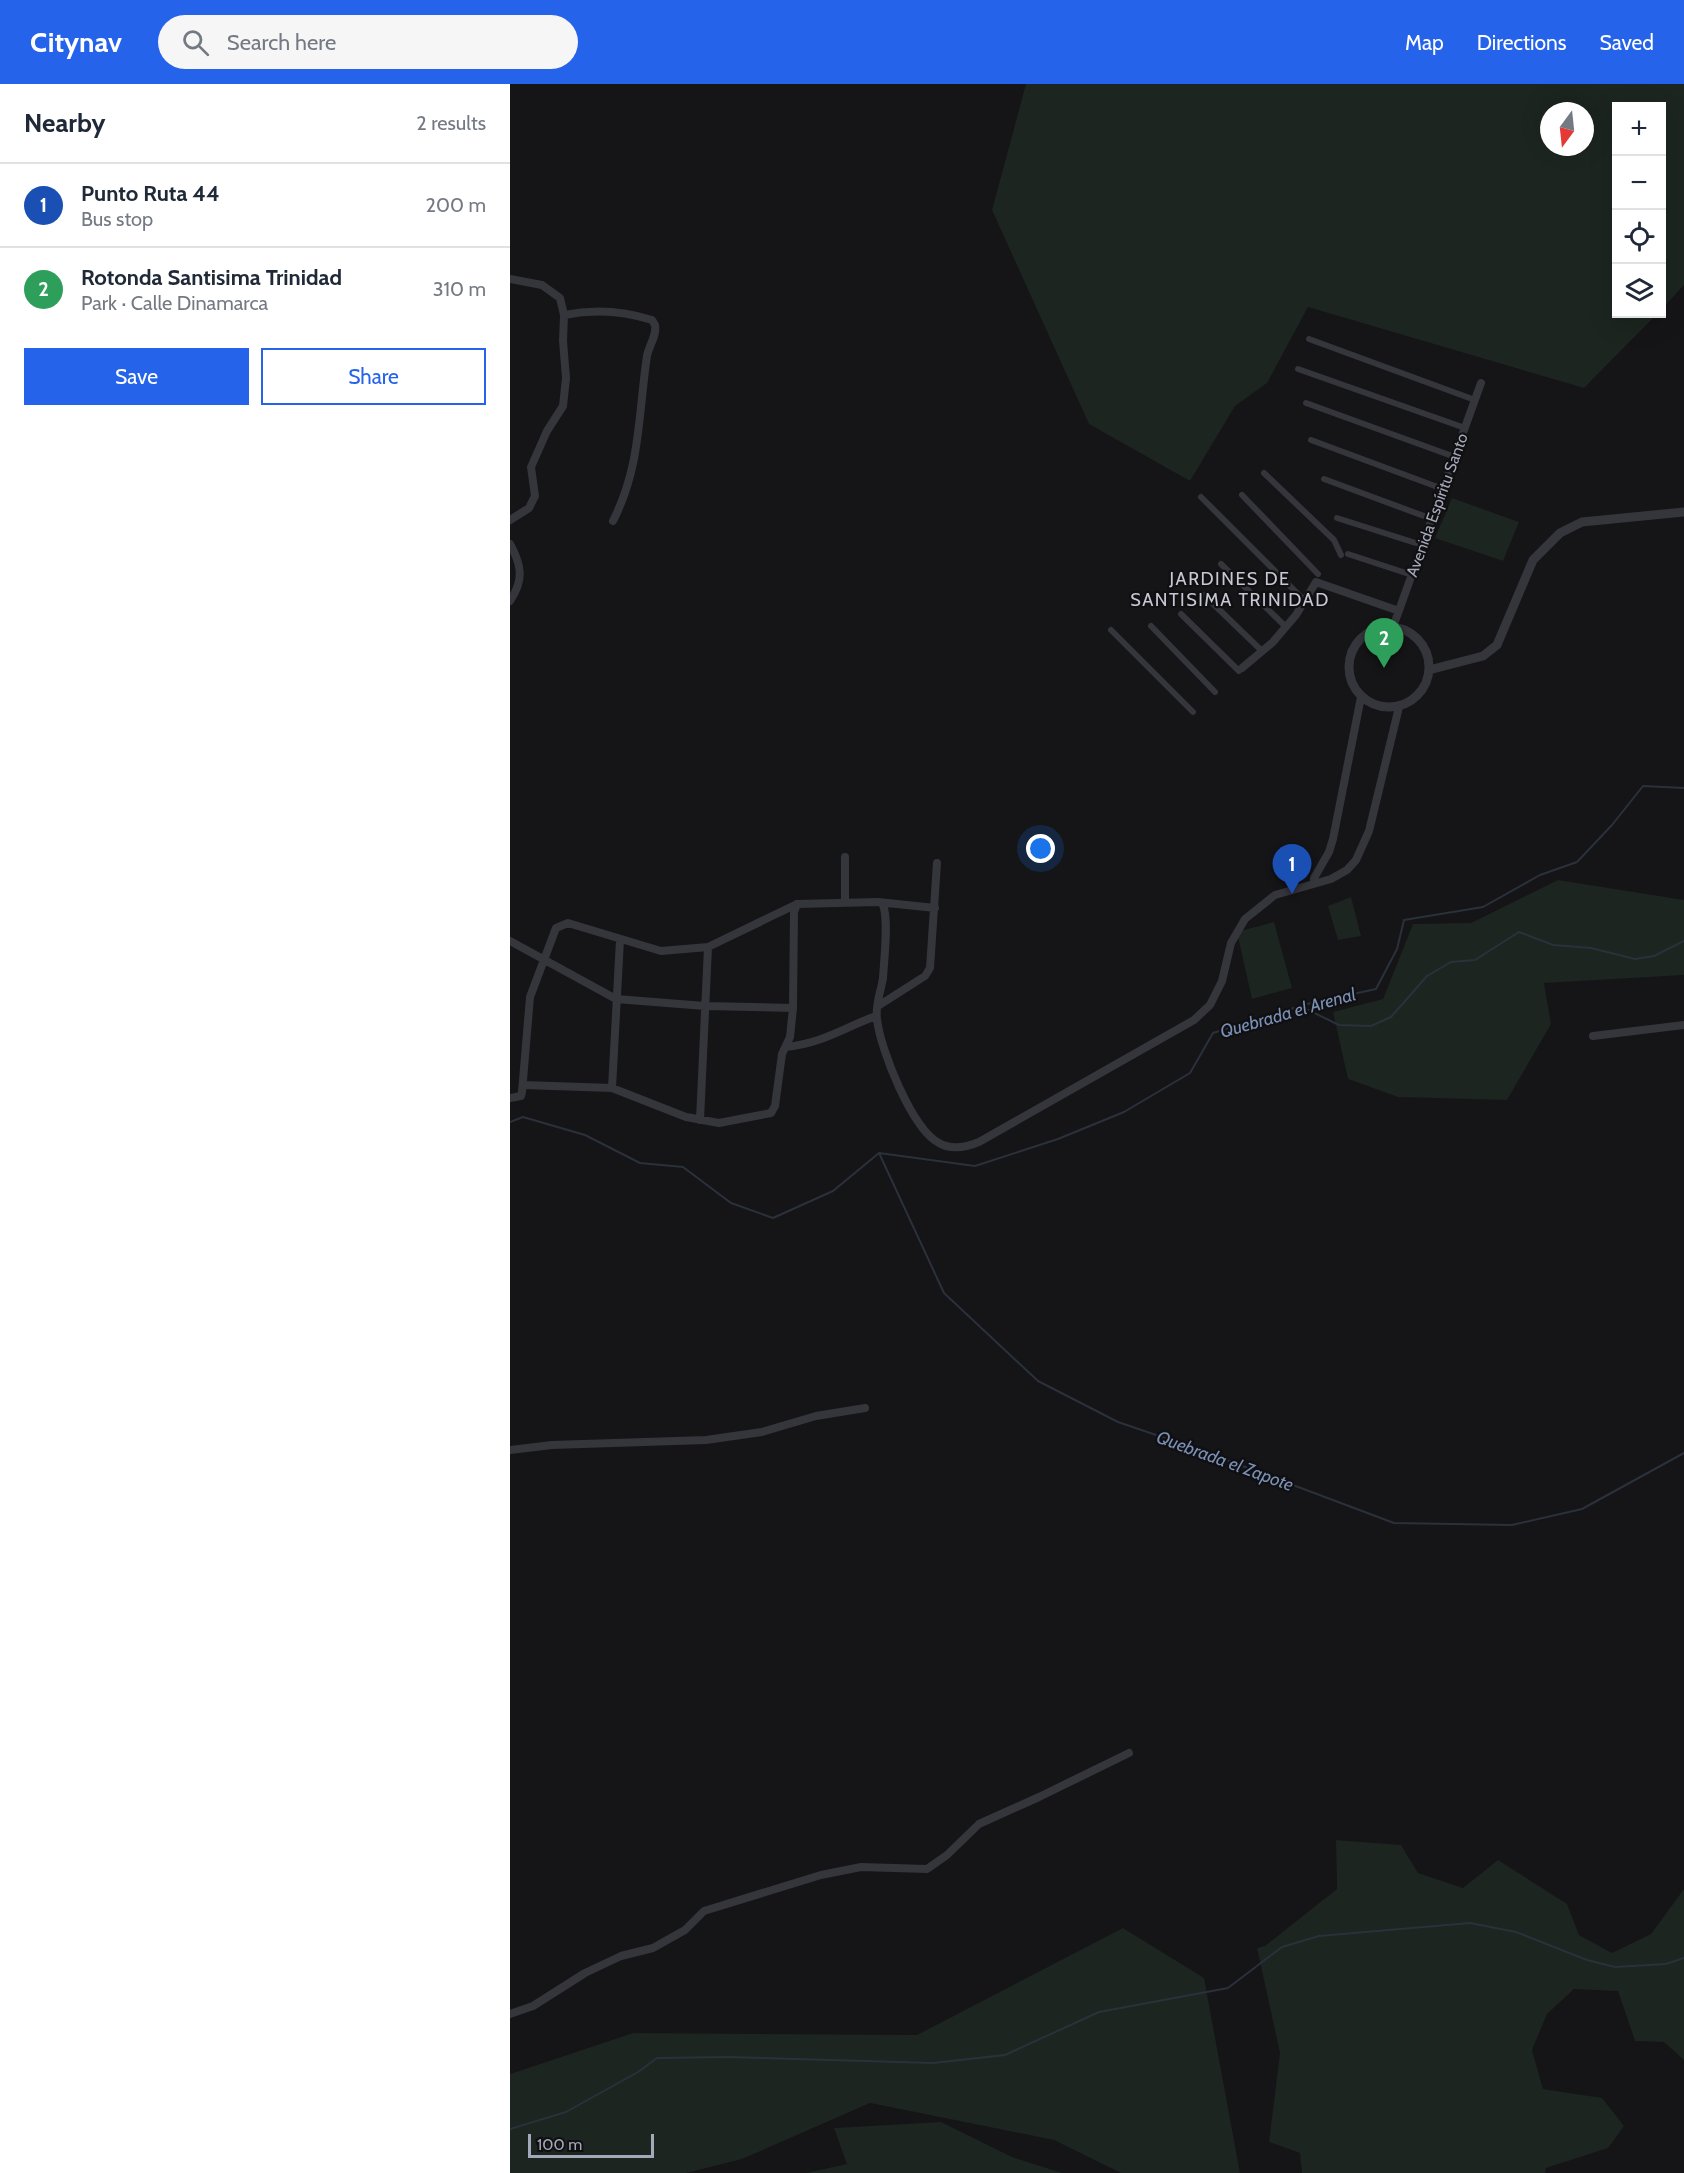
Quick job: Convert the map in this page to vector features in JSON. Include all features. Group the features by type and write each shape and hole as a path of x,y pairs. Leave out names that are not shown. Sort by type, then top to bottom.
{"street":[{"path":"510,279 542,285 552,290 560,298 564,315 566,378 563,406 547,431 531,467 535,496 529,508 510,520"},
{"path":"564,315 586,310 639,316 652,320 656,325 648,354 635,463 626,496 613,521"},
{"path":"1309,339 1475,400"},
{"path":"1298,369 1465,428"},
{"name":"Avenida Espíritu Santo","path":"1393,627 1481,383"},
{"path":"1306,403 1455,457"},
{"path":"1311,440 1443,489"},
{"path":"1264,472 1334,540 1345,555 1412,575"},
{"path":"1324,479 1432,519"},
{"path":"1242,495 1318,574"},
{"path":"1201,497 1305,601"},
{"path":"1430,670 1483,656 1497,645 1533,560 1560,533 1582,522 1684,512"},
{"path":"1337,518 1422,545"},
{"path":"510,544 519,562 521,580 510,601"},
{"path":"1221,564 1286,627"},
{"path":"1181,615 1241,669 1286,627 1316,582 1399,611"},
{"path":"1204,595 1262,651"},
{"path":"1151,626 1215,692"},
{"path":"1393,627 1405,630 1424,646 1430,670 1424,688 1417,697 1399,707 1385,708 1361,697 1351,682 1348,672 1351,652 1362,636 1370,631 1393,627"},
{"path":"1111,630 1193,712"},
{"path":"1314,882 1333,839 1361,697"},
{"path":"883,905 883,978 876,1017 882,1047 891,1071 924,1131 940,1144 964,1148 989,1137 1194,1020 1210,1005 1221,981 1231,943 1245,919 1275,895 1314,882 1325,881 1347,870 1365,841 1399,707"},
{"path":"845,856 845,903"},
{"path":"878,1006 925,976 930,968 937,863"},
{"path":"510,1098 521,1096 530,998 556,928 561,924 568,923 661,951 708,946 793,908 845,903 935,908"},
{"path":"523,1085 612,1088 700,1120 719,1123 771,1113 775,1106 782,1054 792,1022 793,908"},
{"path":"612,1088 620,940"},
{"path":"510,941 616,999 705,1006 793,1008"},
{"path":"700,1120 708,946"},
{"path":"777,1007 792,1022"},
{"path":"786,1047 804,1045 837,1035 876,1017"},
{"path":"1593,1036 1684,1025"},
{"path":"510,1450 552,1445 706,1440 762,1432 816,1416 865,1408"},
{"path":"510,2014 533,2006 585,1973 621,1956 653,1948 685,1930 704,1911 861,1867 927,1869 947,1855 979,1824 1129,1753"}],"shaded area":[{"path":"1026,84 1684,84 1684,285 1666,305 1666,102 1612,102 1612,318 1653,318 1584,388 1308,307 1267,383 1235,406 1190,481 1089,424 992,210"},
{"path":"1452,498 1519,522 1503,561 1435,538"},
{"path":"1558,880 1684,900 1684,975 1544,983 1551,1024 1507,1100 1398,1097 1348,1079 1333,1012 1383,999 1413,924 1471,923"},
{"path":"1351,897 1361,936 1338,940 1328,906"},
{"path":"1274,922 1292,988 1252,999 1237,932"},
{"path":"1336,1840 1401,1845 1418,1873 1463,1888 1498,1860 1567,1904 1579,1935 1612,1953 1651,1934 1684,1889 1684,2060 1664,2042 1635,2041 1618,1991 1574,1989 1547,2014 1532,2050 1543,2089 1602,2098 1624,2126 1608,2148 1546,2168 1545,2173 1302,2173 1300,2153 1269,2142 1280,2053 1257,1948 1265,1946 1337,1889"},
{"path":"1123,1928 1204,1978 1240,2173 1121,2173 1054,2140 870,2103 742,2159 686,2173 510,2173 510,2074 633,2033 917,2035"},
{"path":"941,2122 1012,2157 1062,2173 806,2173 847,2164 834,2128"}],"waterway":[{"name":"Quebrada el Arenal","path":"879,1153 975,1166 1058,1139 1124,1112 1190,1073 1213,1033 1307,1004 1376,989 1397,949 1404,920 1483,907 1540,875 1577,862 1612,825 1643,786 1684,788"},
{"path":"1300,1006 1339,1025 1371,1026 1391,1017 1427,976 1451,962 1475,960 1519,932 1553,945 1591,948 1635,959 1654,956 1684,941"},
{"path":"510,1122 523,1117 585,1135 640,1163 683,1167 731,1203 773,1218 833,1191 879,1153"},
{"name":"Quebrada el Zapote","path":"879,1153 944,1293 1038,1381 1118,1422 1200,1450 1394,1523 1512,1525 1582,1509 1684,1453"},
{"path":"510,2129 566,2112 638,2072 657,2058 729,2057 933,2063 1005,2055 1099,2012 1228,1988 1282,1947 1319,1936 1470,1923 1516,1932 1587,1960 1615,1967 1666,1964 1684,1958"}],"place":[{"name":"Rotonda Santisima Trinidad","path":"1384,668"},
{"name":"Punto Ruta 44","path":"1292,894"}],"district":[{"name":"JARDINES DE SANTISIMA TRINIDAD","path":"1230,589"}]}
